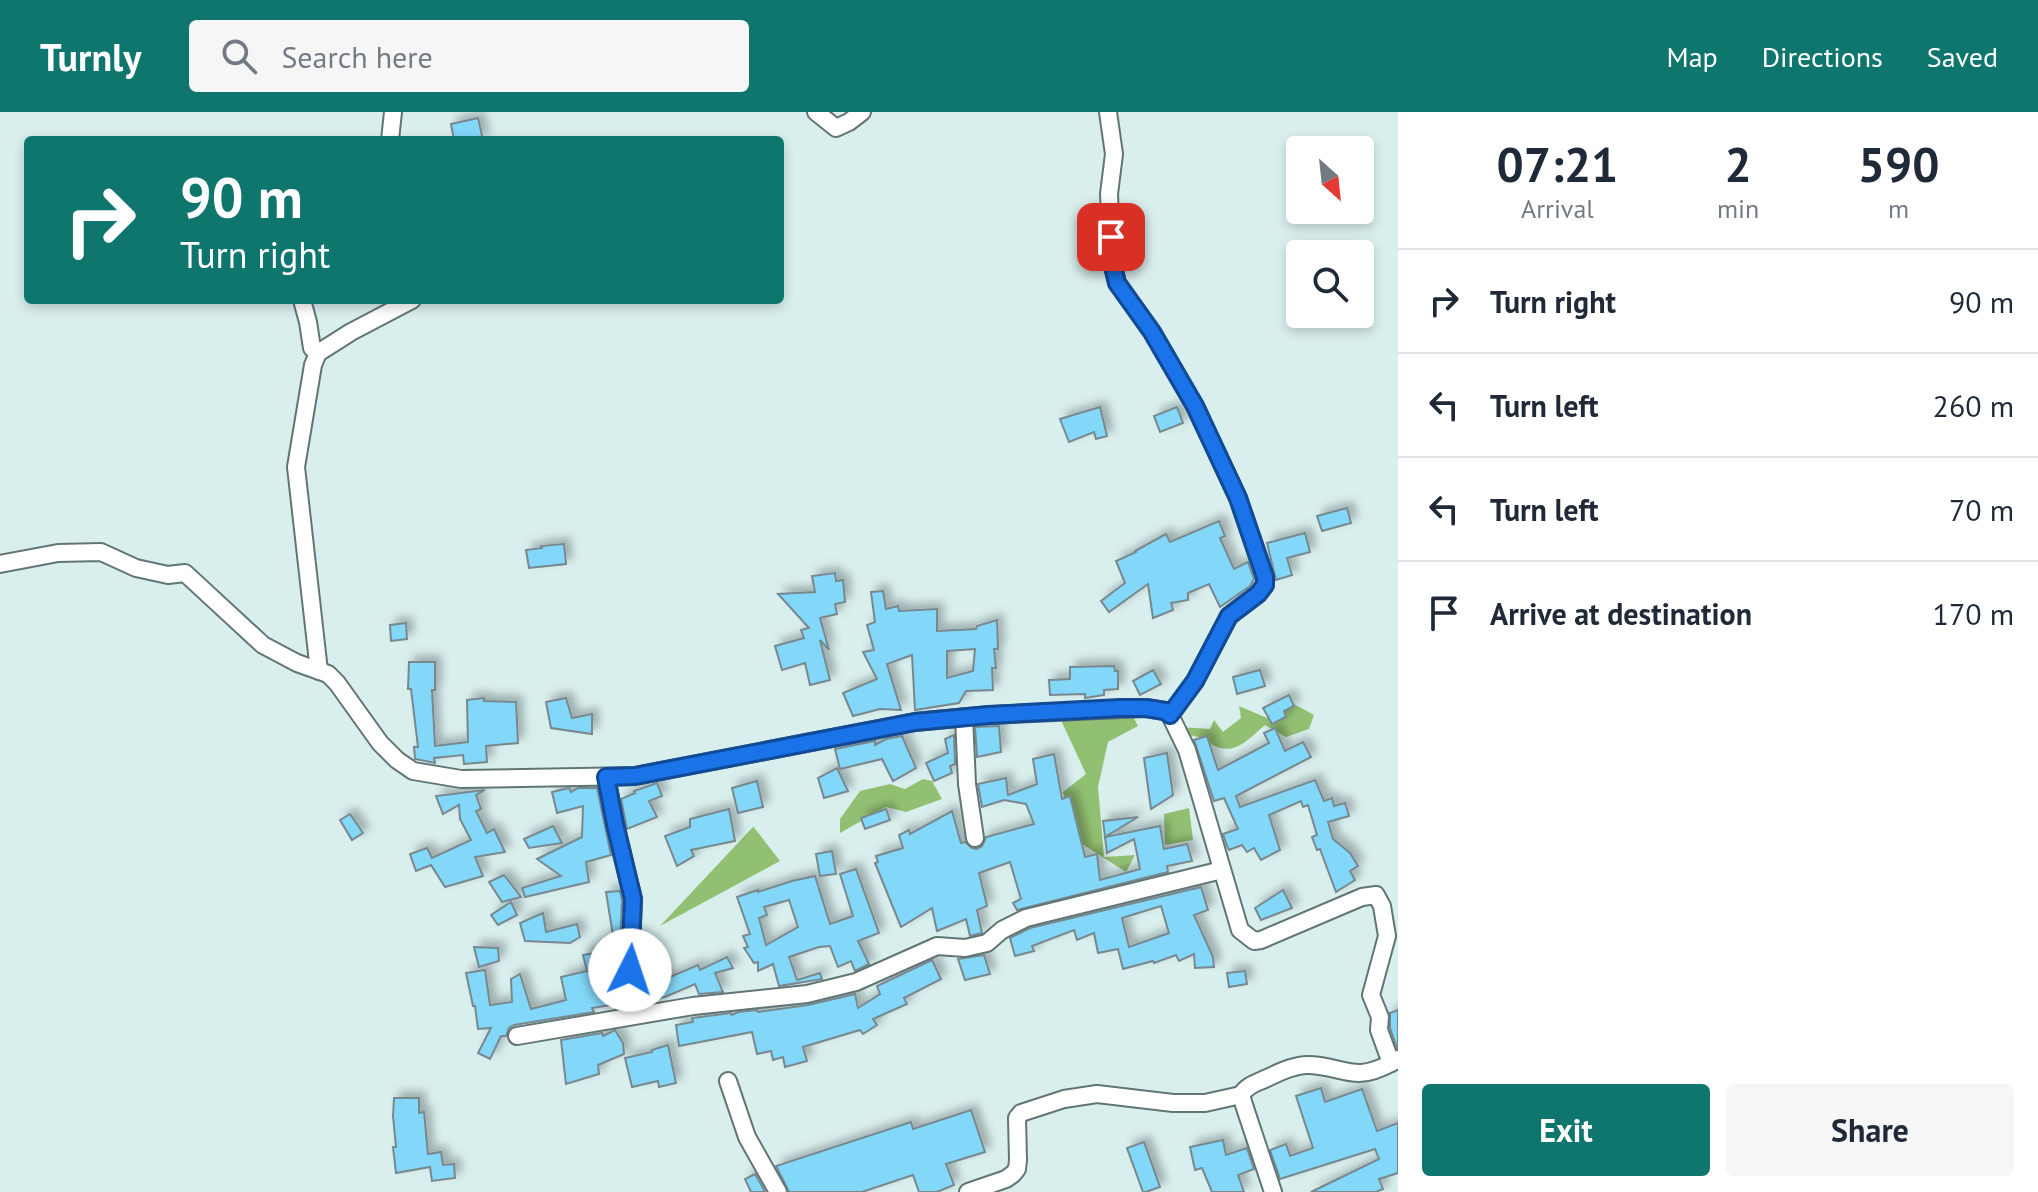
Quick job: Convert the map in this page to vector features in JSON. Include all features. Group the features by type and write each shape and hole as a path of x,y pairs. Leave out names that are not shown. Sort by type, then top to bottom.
{"street":[{"path":"390,136 393,112"},
{"path":"816,112 836,128 862,112"},
{"path":"1108,112 1114,154 1109,194 1111,249 1117,283 1152,332 1195,406 1238,498 1265,577 1265,585 1258,594 1229,616 1195,681 1170,715"},
{"path":"303,304 312,348 318,353"},
{"path":"310,667 296,467 313,365 318,353 404,304"},
{"path":"0,564 58,553 101,552 136,568 168,575 185,573 263,645 328,674 380,743 397,760 413,771 461,779 635,776 915,722 1120,708 1165,711 1187,750 1240,930 1254,941 1261,940 1362,897 1376,895 1382,906 1387,936 1371,995 1380,1017 1379,1030 1395,1061 1375,1072 1360,1074 1308,1065 1283,1070 1246,1088 1241,1095 1205,1103 1173,1103 1097,1094 1064,1099 1021,1113 1017,1118 1017,1169 1006,1179 968,1192"},
{"path":"964,717 967,784 975,838"},
{"path":"606,777 633,899 630,970"},
{"path":"517,1036 693,1006 807,994 856,982 937,946 965,948 987,943 1002,930 1026,918 1222,870"},
{"path":"728,1081 747,1137 778,1192"},
{"path":"1241,1095 1273,1192"}],"green space":[{"path":"1294,704 1314,715 1309,729 1286,737 1265,725 1246,742 1233,748 1218,747 1197,737 1185,736 1180,727 1210,729 1214,720 1223,732 1241,718 1239,706 1267,718"},
{"path":"1130,711 1138,726 1108,742 1098,787 1104,857 1135,855 1126,872 1076,840 1063,792 1086,774 1059,716"},
{"path":"923,779 932,781 942,799 906,812 886,807 840,833 840,819 860,791 890,784 905,789"},
{"path":"1189,808 1193,840 1165,845 1164,814"},
{"path":"753,827 780,861 660,926"}],"building":[{"path":"478,118 482,136 453,136 451,124"},
{"path":"1100,407 1107,436 1096,439 1094,432 1069,442 1060,419"},
{"path":"1177,407 1183,423 1160,432 1154,416"},
{"path":"1347,508 1351,523 1322,531 1317,516"},
{"path":"1219,521 1225,536 1220,538 1234,569 1248,562 1254,579 1250,586 1220,607 1209,584 1188,593 1188,600 1171,603 1173,610 1153,618 1148,584 1109,612 1101,601 1125,583 1116,561 1166,534 1170,542"},
{"path":"1305,533 1310,552 1287,558 1292,575 1276,580 1267,543"},
{"path":"564,544 566,564 529,568 526,550"},
{"path":"835,573 836,581 843,580 845,602 835,604 837,614 820,618 829,650 820,640 830,680 810,685 805,663 782,670 775,646 804,638 801,630 809,628 778,594 815,592 812,576"},
{"path":"883,591 886,609 898,606 899,611 937,609 937,631 976,629 997,620 998,649 994,649 996,668 992,668 993,690 966,691 959,703 915,710 912,655 887,664 901,710 880,709 853,716 843,693 877,679 863,652 874,650 867,625 875,622 871,592","holes":["975,649 973,671 947,678 947,651"]},
{"path":"406,623 407,639 391,641 390,625"},
{"path":"409,662 435,662 435,690 432,690 435,746 468,742 467,700 484,698 484,701 516,702 518,743 486,746 487,762 464,764 463,755 434,758 435,763 415,759 414,747 418,747 411,689 408,689"},
{"path":"1114,666 1118,671 1118,689 1104,690 1104,695 1085,698 1085,694 1050,695 1049,680 1070,679 1070,667"},
{"path":"1153,670 1161,684 1140,695 1133,681"},
{"path":"1260,670 1265,686 1237,694 1233,677"},
{"path":"1289,695 1294,706 1284,711 1286,717 1272,724 1263,708"},
{"path":"566,698 572,718 592,714 592,734 551,728 546,702"},
{"path":"999,726 1001,752 977,757 975,727"},
{"path":"1275,728 1285,751 1303,742 1311,757 1236,796 1240,807 1315,780 1324,801 1332,798 1334,806 1345,803 1349,816 1328,822 1333,839 1350,853 1358,866 1350,871 1355,880 1336,892 1320,849 1317,850 1312,837 1317,835 1308,805 1303,807 1301,801 1269,815 1280,850 1261,860 1254,848 1247,852 1242,845 1229,850 1227,846 1223,834 1238,829 1224,798 1214,801 1194,740 1207,736 1218,770 1269,743 1264,733"},
{"path":"954,735 955,764 950,766 952,773 934,781 926,763 948,753 945,739"},
{"path":"902,736 916,768 893,781 882,759 840,769 835,749 875,741 875,745"},
{"path":"1167,753 1173,795 1151,809 1144,758"},
{"path":"1054,754 1062,799 1070,796 1085,857 1097,854 1100,880 1140,869 1134,839 1107,853 1105,837 1160,826 1164,849 1187,844 1192,861 1167,866 1168,872 1017,910 1013,903 1021,899 1010,862 979,873 987,906 977,910 982,933 970,936 966,919 937,931 932,908 901,927 875,863 878,862 876,856 903,848 899,835 909,830 910,834 952,811 961,843 977,849 986,837 1034,824 1026,804 1004,800 982,807 978,784 1006,778 1008,795 1037,784 1033,759"},
{"path":"837,768 848,791 824,798 818,778"},
{"path":"757,781 763,807 738,813 732,788"},
{"path":"657,783 662,796 649,801 657,817 627,829 621,799"},
{"path":"569,788 571,792 578,788 597,788 611,855 586,862 589,882 525,897 522,888 561,876 537,859 582,837 583,806 557,813 552,792"},
{"path":"485,790 476,795 481,809 476,811 487,833 494,829 505,852 475,857 483,876 445,887 431,865 416,871 410,854 427,848 432,858 471,840 460,819 459,805 443,814 436,796"},
{"path":"729,809 735,841 691,850 694,856 677,866 665,836 690,827 690,819"},
{"path":"886,809 890,820 865,829 861,818"},
{"path":"350,814 363,833 352,840 340,820"},
{"path":"1138,817 1105,837 1103,821"},
{"path":"553,826 562,843 529,848 524,839"},
{"path":"832,851 836,874 820,876 816,854"},
{"path":"856,869 879,933 858,941 869,964 855,971 851,961 838,967 830,946 819,947 789,957 797,980 820,973 822,979 779,986 773,964 758,971 758,962 754,963 744,948 748,947 743,936 750,934 737,897 815,876 830,924 853,916 840,874","holes":["789,900 798,927 766,945 759,918 767,915 764,907"]},
{"path":"504,875 521,897 502,902 489,882"},
{"path":"1201,887 1208,910 1194,915 1213,957 1214,967 1195,968 1194,954 1179,961 1176,955 1123,969 1118,949 1098,953 1094,933 1077,940 1074,930 1032,946 1034,951 1015,956 1010,938 1030,928","holes":["1161,906 1169,933 1129,947 1122,918"]},
{"path":"1283,890 1292,908 1261,920 1255,908"},
{"path":"620,891 619,970 608,969 624,1003 592,1008 594,1012 514,1025 506,1036 501,1036 490,1059 478,1053 491,1028 478,1029 466,973 485,970 490,1005 512,1002 511,979 520,974 531,1009 566,1000 561,977 587,971 583,955 611,950 611,942 614,942 606,892"},
{"path":"511,902 517,915 498,925 491,915"},
{"path":"543,913 546,932 577,924 580,937 570,943 525,941 520,923"},
{"path":"474,947 498,948 499,961 479,967"},
{"path":"984,955 990,974 965,980 958,959"},
{"path":"727,957 733,968 715,973 723,992 699,994 695,984 665,997 640,1001 637,978 641,972 657,968 659,978 663,977 663,980 698,965 700,970"},
{"path":"932,960 941,979 904,998 907,1004 873,1019 877,1025 863,1034 860,1030 803,1047 807,1061 785,1067 783,1057 773,1060 771,1051 757,1054 752,1032 679,1046 676,1025 693,1022 692,1018 808,1005 855,994 858,1008 880,994 877,986"},
{"path":"1245,971 1247,984 1229,987 1227,973"},
{"path":"1398,1010 1397,1048 1390,1028 1390,1013"},
{"path":"615,1030 623,1043 624,1054 598,1065 599,1074 566,1084 561,1040 602,1033 603,1036"},
{"path":"668,1045 676,1083 659,1087 658,1081 632,1087 625,1058"},
{"path":"1321,1088 1325,1102 1362,1089 1377,1131 1398,1123 1398,1173 1379,1179 1383,1189 1376,1192 1311,1192 1379,1159 1375,1149 1280,1179 1270,1150 1286,1144 1290,1156 1313,1148 1296,1096"},
{"path":"394,1098 419,1098 419,1113 424,1112 428,1154 441,1152 443,1165 454,1164 455,1178 432,1181 430,1167 396,1173"},
{"path":"971,1110 985,1152 946,1164 954,1185 937,1192 919,1192 913,1175 862,1192 789,1192 776,1166 911,1122 913,1129"},
{"path":"1223,1140 1226,1155 1247,1148 1254,1169 1238,1175 1244,1192 1212,1192 1202,1168 1195,1170 1190,1147"},
{"path":"1144,1142 1160,1187 1146,1192 1143,1192 1127,1148"},
{"path":"755,1174 765,1192 751,1192 745,1179"}],"route":[{"path":"630,970 633,899 606,777 635,776 915,722 1120,708 1146,708 1165,711 1170,715 1195,681 1229,616 1265,585 1238,498 1195,406 1152,332 1117,283 1111,237"}]}
